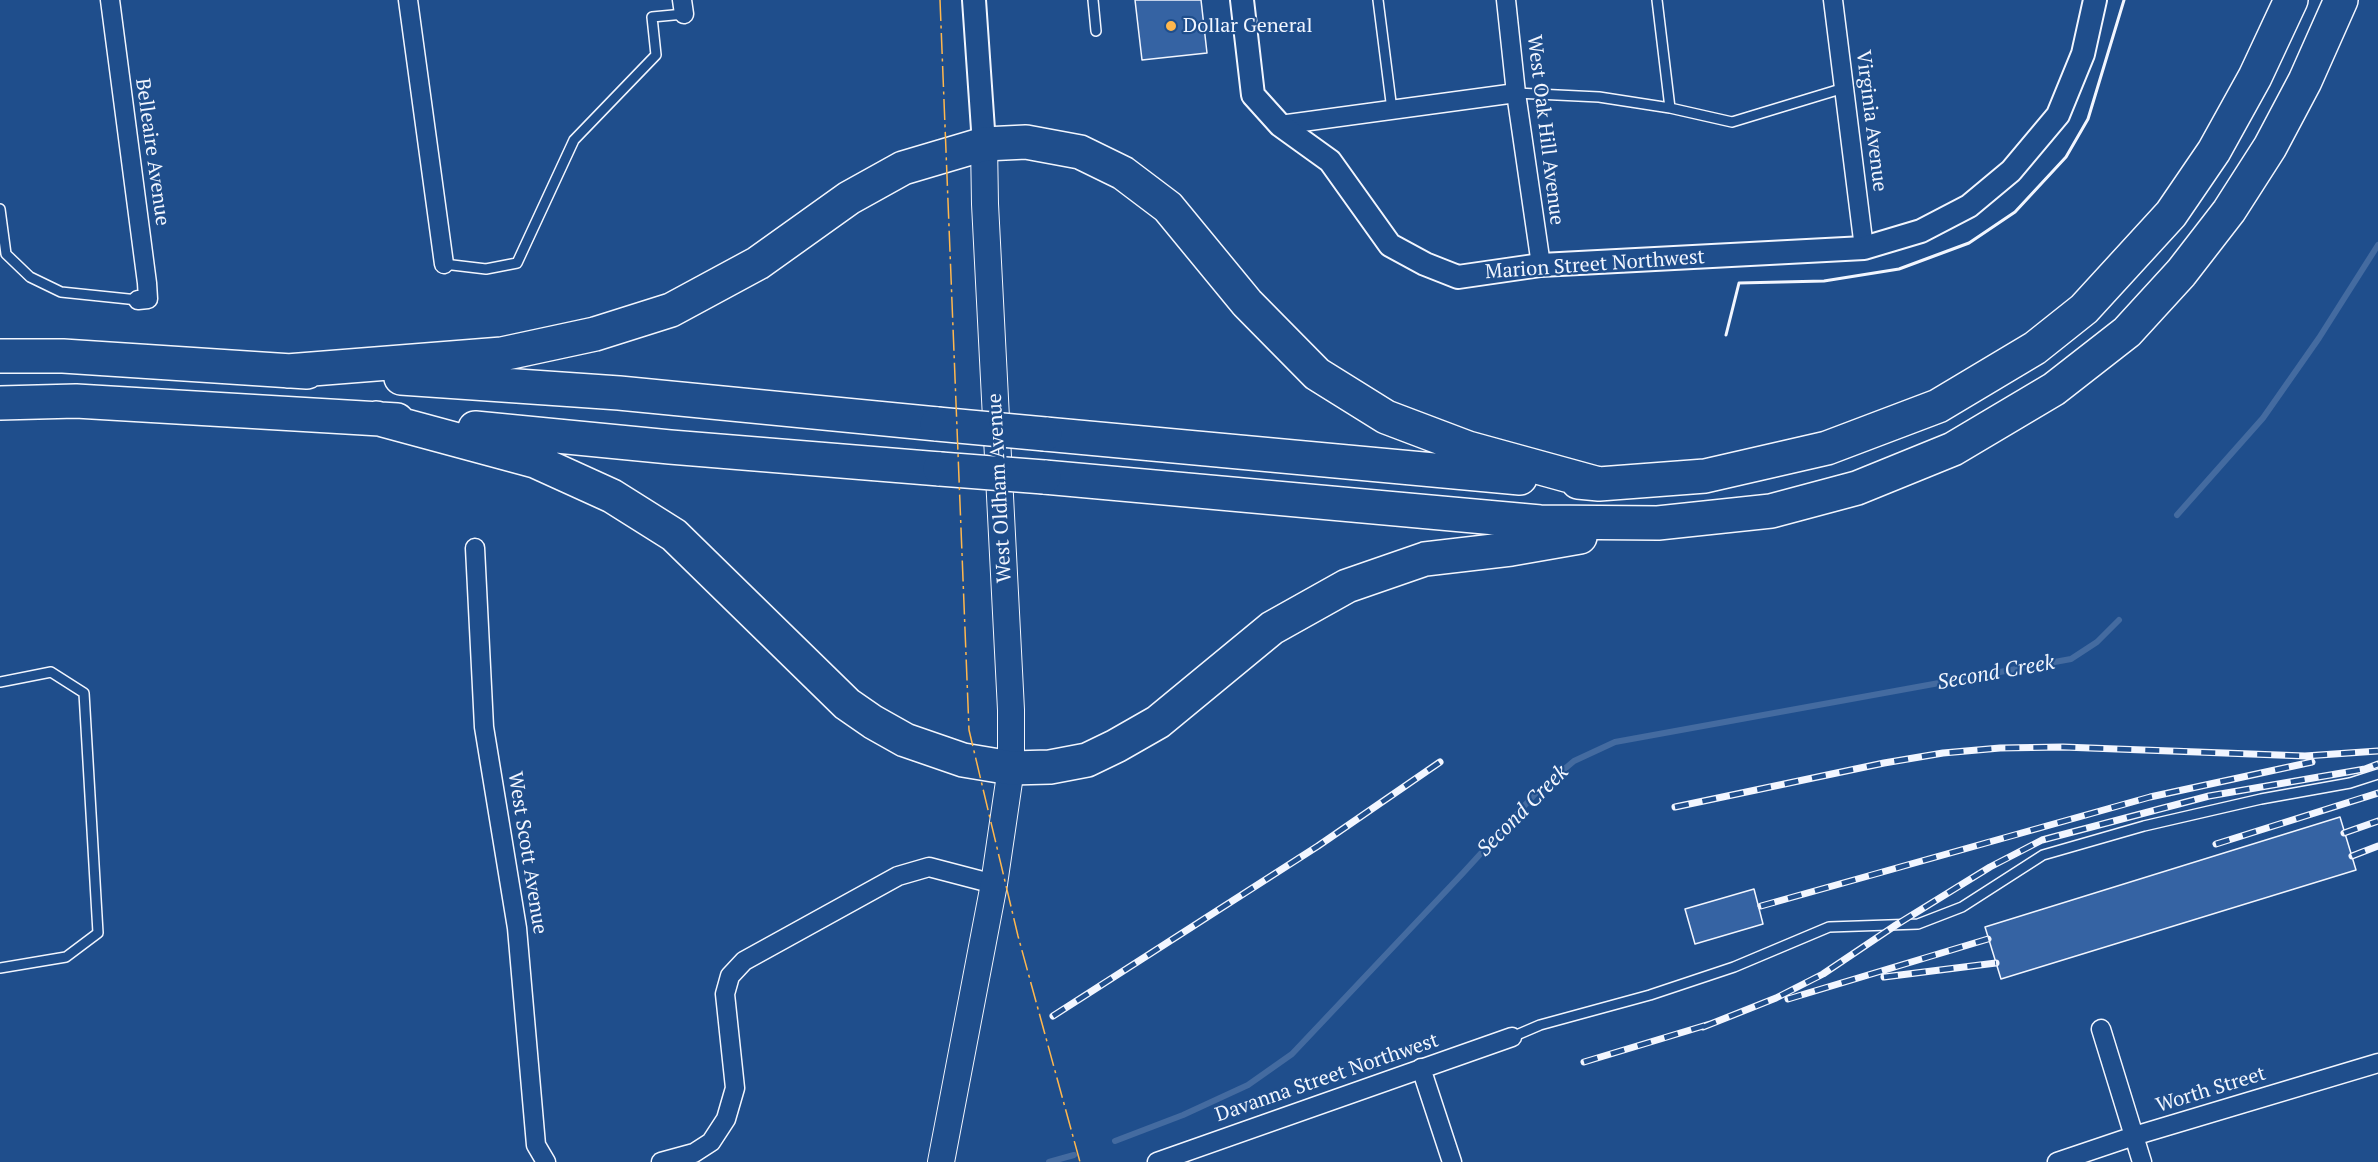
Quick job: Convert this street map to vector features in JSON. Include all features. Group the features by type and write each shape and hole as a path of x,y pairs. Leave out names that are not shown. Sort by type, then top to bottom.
{"highway":[{"path":"0,356 63,356 619,393 1599,484 1705,476 1827,448 1938,406 2035,348 2084,309 2171,214 2214,151 2245,96 2291,0"},
{"path":"376,418 535,461 612,496 674,535 847,704 905,740 963,760 1011,768 1050,767 1087,760 1158,722 1272,628 1347,586 1425,560 1511,549 1658,523 1772,511 1857,488 1953,448 2054,389 2127,332 2181,273 2229,211 2275,138 2305,81 2341,0"},
{"path":"287,371 502,354 595,334 660,314 758,262 849,198 903,168 984,144 1026,142 1080,152 1123,173 1168,207 1247,303 1317,374 1386,417 1468,448 1599,484"},
{"path":"0,403 76,401 376,418 670,447 1044,477 1540,522 1658,523"}],"main road":[{"name":"West Oldham Avenue","path":"941,1162 994,884 1011,768 1011,710 984,144"}],"street":[{"name":"Belleaire Avenue","path":"110,0 147,283 148,299 138,300"},
{"path":"408,0 444,264"},
{"name":"West Oldham Avenue","path":"974,0 984,144"},
{"name":"Marion Street Northwest","path":"1242,0 1253,95 1280,125 1330,162 1390,245 1425,264 1458,277 1541,266 1864,248 1921,231 1969,206 2012,171 2058,115 2083,54 2095,0"},
{"name":"West Oak Hill Avenue","path":"1506,0 1516,93 1541,266"},
{"name":"Virginia Avenue","path":"1833,0 1864,248"},
{"path":"1280,125 1516,93"},
{"name":"West Scott Avenue","path":"475,548 484,727 517,928 536,1145 546,1162"},
{"path":"661,1162 694,1153 711,1142 726,1119 735,1088 725,994 730,976 744,961 898,876 929,867 994,884"},
{"path":"2101,1029 2142,1162"},
{"name":"Davanna Street Northwest","path":"1157,1162 1512,1036"},
{"name":"Worth Street","path":"2057,1162 2134,1136 2378,1063"},
{"path":"1421,1068 1452,1162"}],"lane":[{"path":"1093,0 1096,31"},
{"path":"1378,0 1392,110"},
{"path":"1657,0 1670,108"},
{"path":"444,264 486,269 517,263 574,140 656,56 652,17 683,7"},
{"path":"1516,93 1599,97 1670,108 1732,122 1844,88"},
{"path":"0,209 6,254 30,277 61,292 138,300"},
{"path":"0,682 51,672 84,693 98,933 66,957 0,968"},
{"path":"1512,1036 1540,1024 1650,995 1734,967 1829,927 1918,924 1962,907 2043,855 2144,826 2261,799 2350,783 2378,774"}],"building":[{"name":"Dollar General","path":"1135,0 1201,0 1207,53 1142,60"},
{"path":"2340,817 2356,870 2001,979 1985,927"},
{"path":"1754,889 1763,924 1695,944 1685,909"}],"waterway":[{"name":"Second Creek","path":"2177,515 2263,418 2319,338 2378,245"},
{"name":"Second Creek","path":"1115,1141 1183,1115 1248,1085 1292,1054 1536,793 1574,761 1615,742 2071,659 2097,642 2119,620"},
{"name":"Second Creek","path":"1049,1162 1074,1155"}],"railway":[{"path":"1675,807 1884,763 1943,753 2000,748 2063,747 2305,756 2378,751"},
{"path":"1053,1016 1318,846 1440,762"},
{"path":"1761,906 2150,797 2312,762"},
{"path":"1703,1027 1776,998 1823,974 1896,925 1990,867 2042,840 2209,796 2365,769 2378,764"},
{"path":"2216,844 2378,793"},
{"path":"2344,833 2378,821"},
{"path":"2352,856 2378,846"},
{"path":"1788,999 1988,939"},
{"path":"1884,977 1996,963"},
{"path":"1584,1062 1710,1024"}],"wall":[{"path":"1726,335 1739,283 1824,281 1899,269 1969,243 2015,212 2066,157 2088,119 2124,0"}],"power":[{"path":"940,0 969,730 1018,936 1080,1162"}],"place":[{"name":"Dollar General","path":"1171,26"}]}
